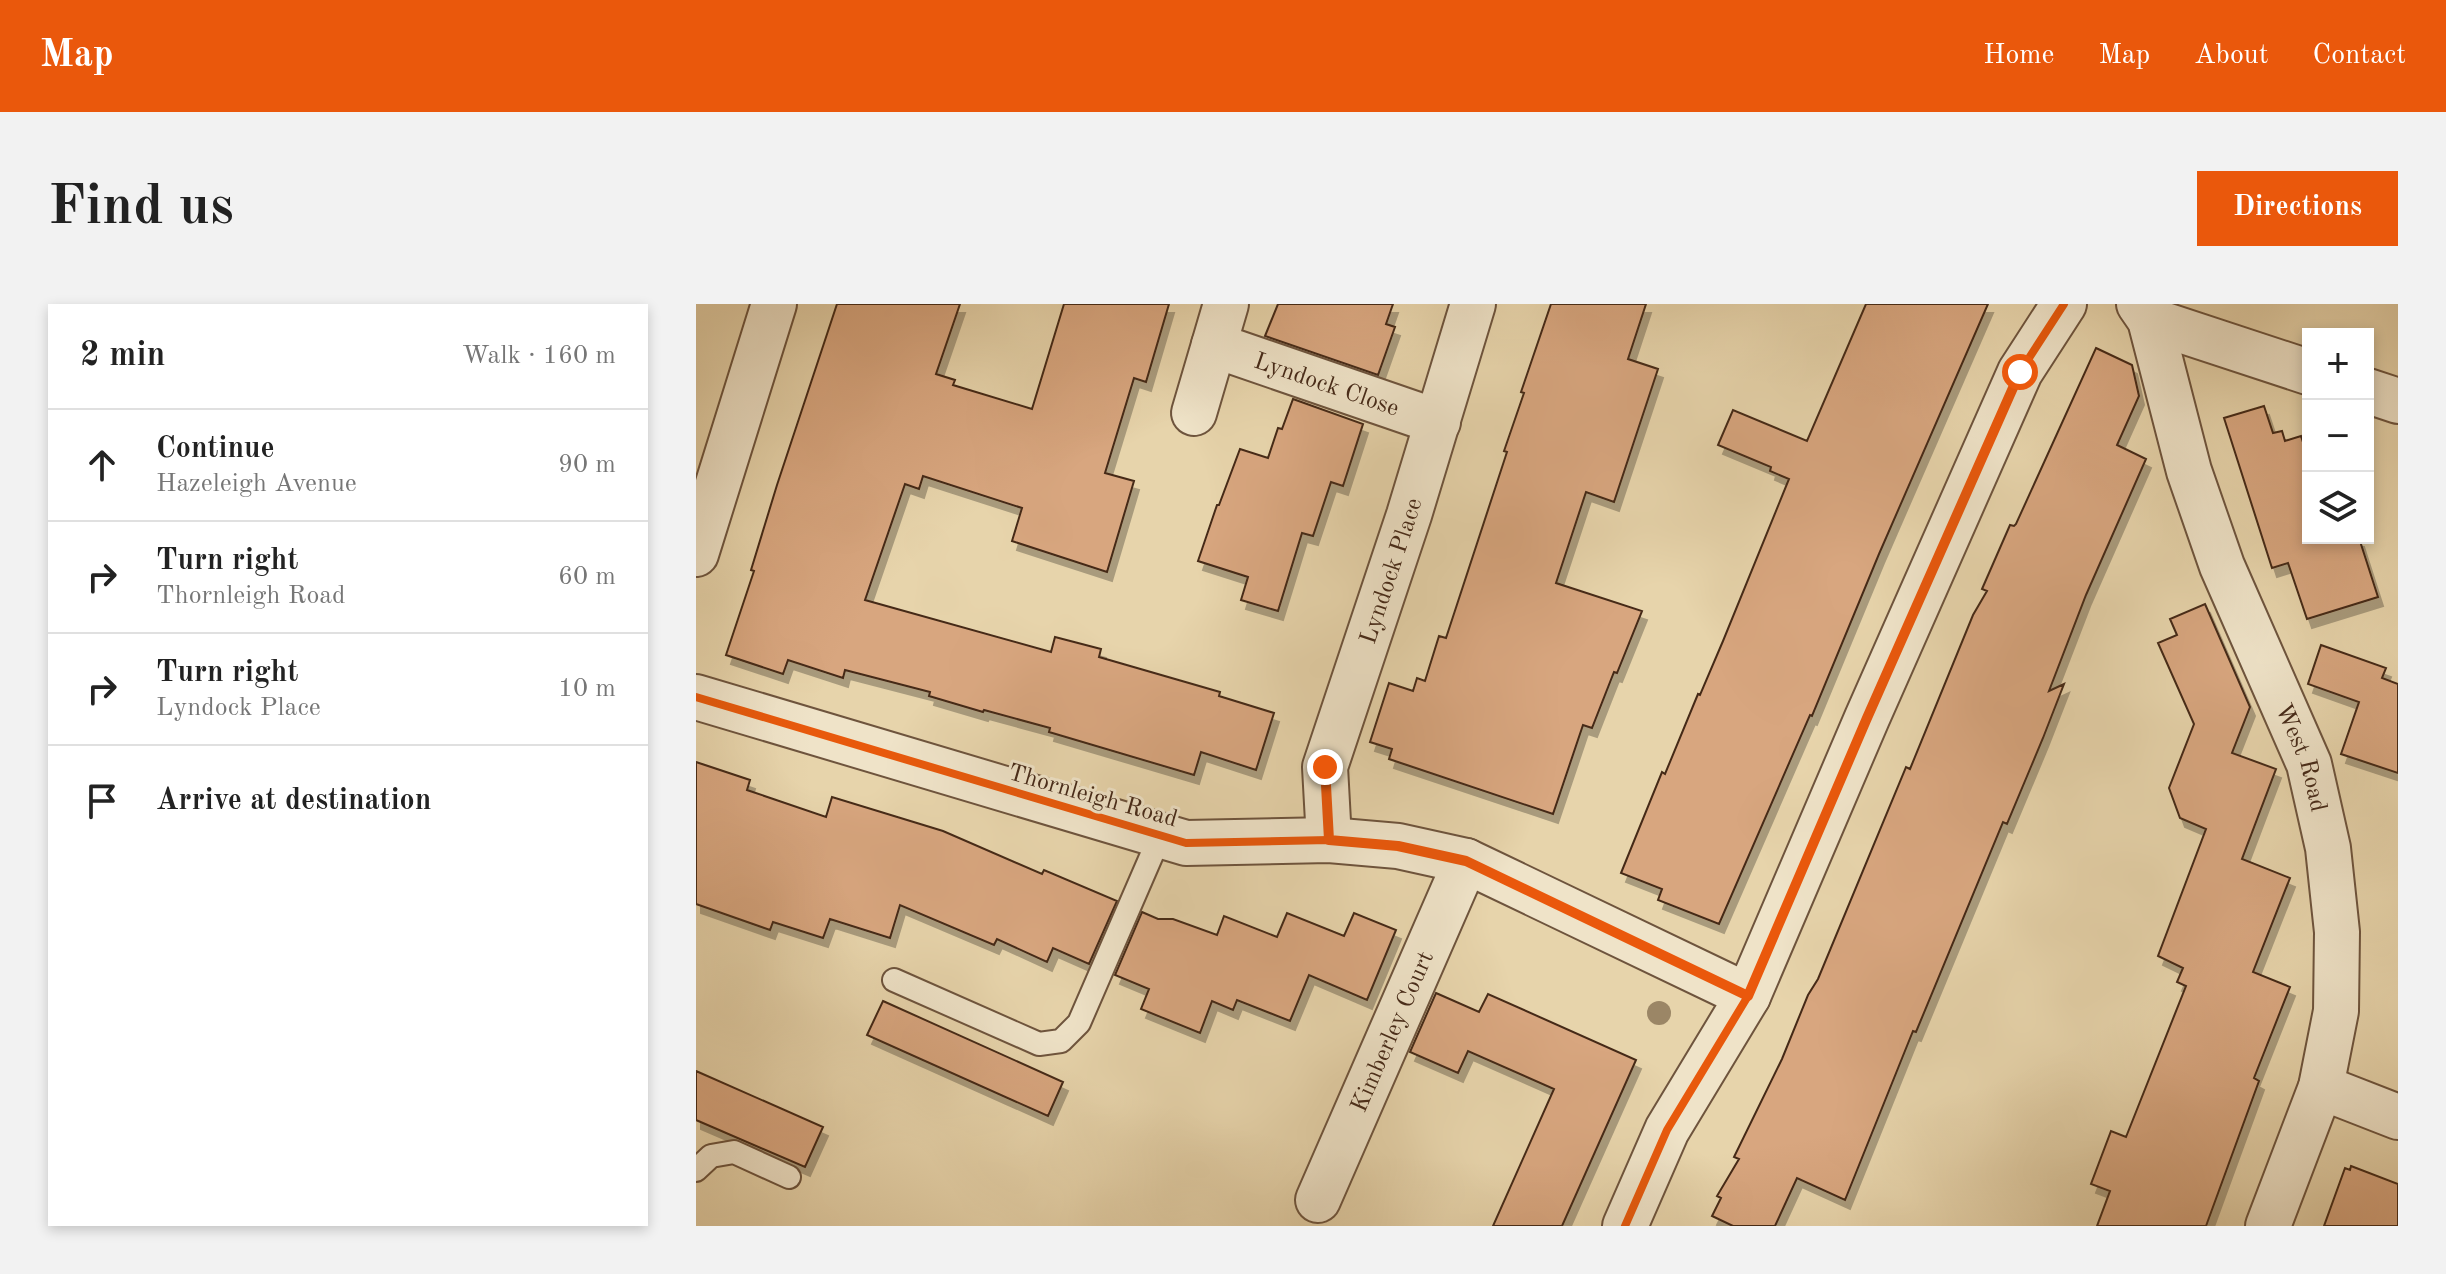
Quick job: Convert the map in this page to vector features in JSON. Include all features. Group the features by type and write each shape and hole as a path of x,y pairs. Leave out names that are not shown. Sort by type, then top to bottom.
{"street":[{"path":"696,554 774,304"},
{"path":"1194,413 1226,304"},
{"name":"Lyndock Place","path":"1329,840 1325,767 1409,515 1473,304"},
{"path":"1625,1226 1667,1130 1748,996 2020,372 2064,304"},
{"path":"2144,312 2302,370"},
{"name":"West Road","path":"2144,312 2189,471 2222,566 2309,764 2328,848 2337,932 2336,1011 2321,1087 2268,1226"},
{"name":"Lyndock Close","path":"1214,345 1438,422"},
{"path":"2374,393 2398,401"},
{"name":"Thornleigh Road","path":"696,697 1186,843 1329,840 1398,846 1466,861 1748,996"},
{"name":"Kimberley Court","path":"1318,1200 1466,861"},
{"path":"2321,1087 2398,1117"}],"lane":[{"path":"894,980 1039,1044 1061,1041 1079,1023 1160,836"},
{"path":"696,1170 711,1156 734,1152 789,1177"}],"building":[{"path":"837,304 960,304 936,374 955,380 953,385 1032,409 1064,304 1169,304 1146,382 1134,378 1105,473 1134,481 1107,572 1012,541 1022,508 923,476 919,489 905,484 865,600 1051,652 1055,637 1101,649 1099,657 1220,692 1219,696 1274,713 1256,770 1201,752 1194,775 1049,732 1050,728 983,712 929,696 930,692 845,670 843,678 788,660 783,674 726,655 754,571 751,570 777,485"},
{"path":"1278,304 1393,304 1386,324 1395,327 1378,375 1265,336"},
{"path":"1551,304 1646,304 1628,359 1658,369 1614,502 1586,492 1556,583 1642,611 1592,728 1583,725 1553,814 1389,759 1392,749 1370,742 1389,683 1413,691 1417,678 1425,681 1439,636 1446,638 1507,452 1504,451 1524,393 1521,392"},
{"path":"1866,304 1988,304 1812,716 1719,924 1658,900 1662,889 1621,873 1662,772 1665,774 1700,695 1789,479 1770,471 1771,467 1718,445 1733,410 1807,441"},
{"path":"2096,348 2132,365 2139,396 2117,445 2146,459 2086,595 2049,691 2064,684 2043,738 2007,824 2003,822 1916,1032 1913,1031 1845,1200 1797,1178 1775,1226 1733,1226 1712,1216 1721,1198 1717,1196 1739,1159 1734,1157 1818,979 1906,767 1910,769 1973,615 1987,591 1982,589 2010,525 2016,524"},
{"path":"1293,399 1363,424 1343,486 1331,482 1313,536 1302,533 1278,611 1241,600 1248,577 1198,561 1240,449 1268,458 1278,428 1282,429"},
{"path":"2264,406 2273,433 2282,431 2285,441 2301,436 2302,544 2361,544 2378,597 2307,619 2288,563 2272,568 2224,418"},
{"path":"2205,604 2250,707 2232,753 2276,769 2242,859 2290,878 2253,972 2290,987 2254,1078 2259,1081 2206,1226 2097,1226 2110,1191 2091,1184 2111,1131 2126,1137 2186,986 2177,982 2183,968 2158,956 2206,829 2180,818 2169,788 2194,724 2158,643 2177,635 2170,619"},
{"path":"2321,645 2386,668 2382,678 2398,684 2398,773 2341,754 2359,702 2308,684"},
{"path":"696,762 750,780 747,790 826,817 832,797 943,831 1042,874 1044,870 1117,901 1089,964 1053,948 1047,962 997,939 994,945 900,905 890,938 830,919 823,938 773,922 770,930 696,904"},
{"path":"1142,912 1217,935 1224,916 1277,937 1287,913 1344,936 1354,913 1396,930 1367,1000 1309,975 1290,1021 1237,1000 1233,1010 1212,1001 1200,1033 1141,1009 1149,989 1115,975"},
{"path":"1436,993 1479,1012 1488,994 1636,1060 1562,1226 1493,1226 1554,1089 1468,1051 1458,1073 1410,1052"},
{"path":"883,1001 1063,1082 1048,1116 867,1035"},
{"path":"696,1071 823,1127 805,1167 696,1120"},
{"path":"2351,1166 2398,1184 2398,1226 2324,1226 2345,1168 2350,1170"}],"cycle path":[{"path":"1625,1226 1667,1130 1748,996 2020,372 2064,304"},
{"path":"696,697 1186,843 1329,840 1398,846 1466,861 1748,996"}],"route":[{"path":"1325,767 1329,840 1398,846 1466,861 1748,996 2020,372"}]}
